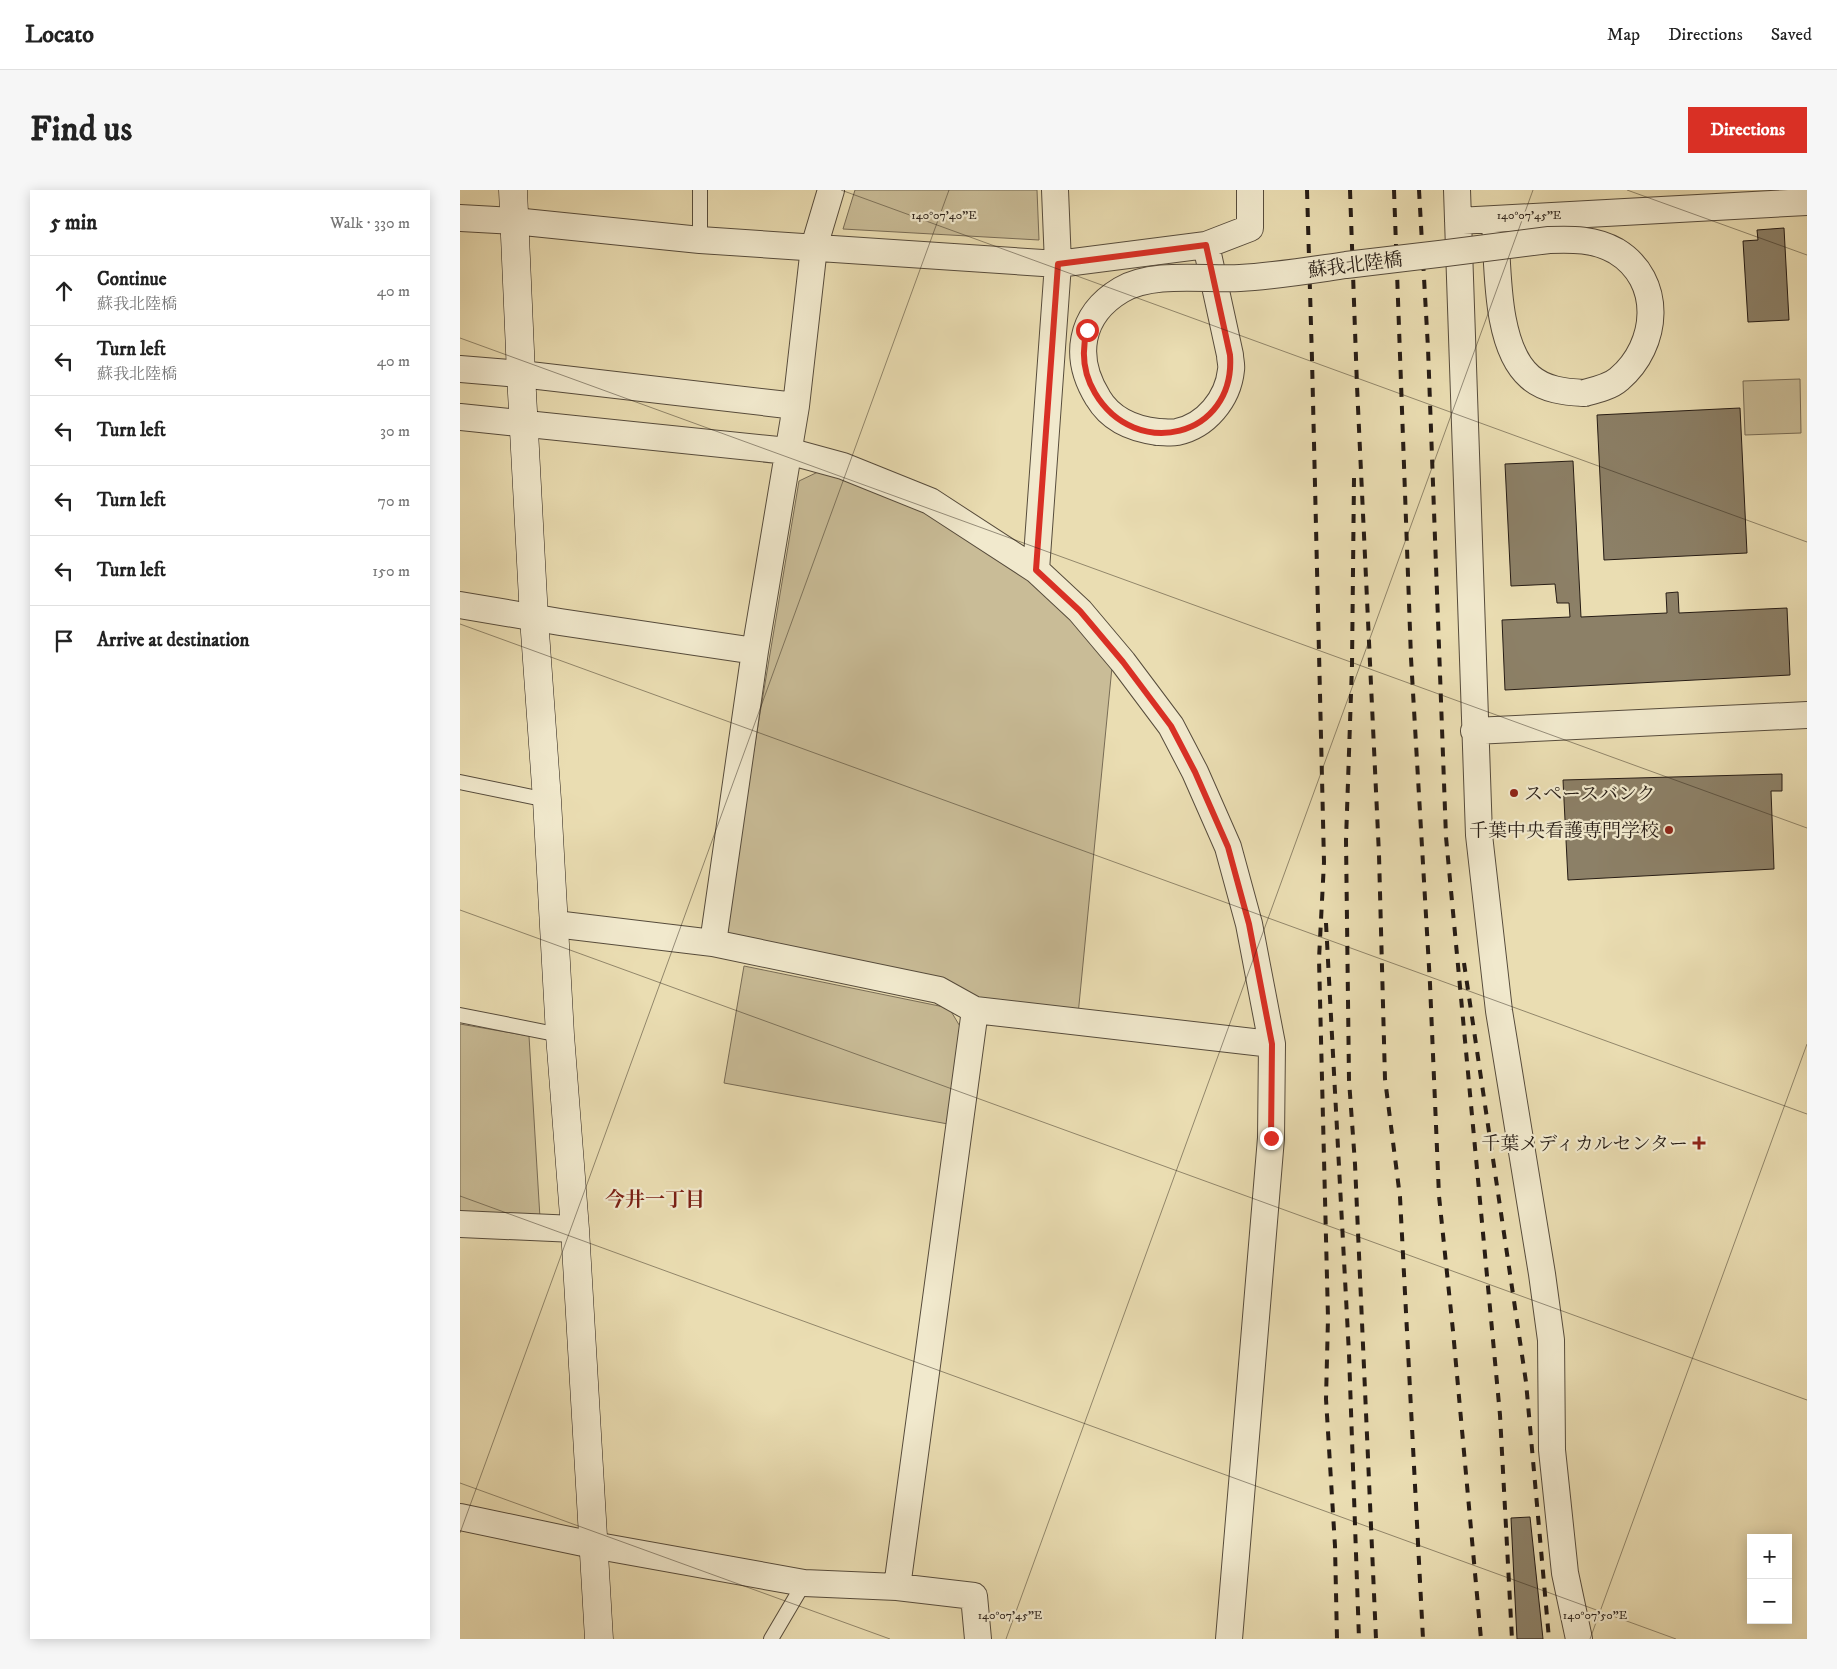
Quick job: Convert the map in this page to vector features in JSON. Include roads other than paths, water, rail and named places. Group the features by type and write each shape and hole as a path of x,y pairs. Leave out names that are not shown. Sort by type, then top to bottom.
{"street":[{"path":"514,190 521,374 534,618 547,800 560,1035 575,1230 599,1639"},
{"path":"713,943 755,651 796,406 814,247 831,190"},
{"path":"1036,570 1058,264 1055,190"},
{"path":"460,218 514,221 700,240 1058,264 1206,245 1250,228 1250,190"},
{"path":"1457,190 1479,835 1498,1002 1551,1340 1552,1450 1564,1573 1578,1639"},
{"path":"1458,221 1807,202"},
{"name":"蘇我北陸橋","path":"1206,245 1212,272 1214,282 1230,355 1231,370 1223,397 1203,420 1189,428 1176,432 1142,430 1126,425 1112,415 1098,398 1087,379 1083,353 1087,330 1093,317 1111,297 1128,287 1147,281 1185,278 1213,278 1222,278 1232,278 1241,278 1481,249 1491,248 1501,247 1549,240 1576,239 1598,243 1616,251 1632,263 1644,281 1652,315 1650,330 1637,359 1618,380 1603,388 1584,393 1560,391 1545,386 1531,378 1521,368 1513,355 1504,325 1500,291 1498,254 1497,245 1496,236 1495,218"},
{"path":"460,369 521,374 796,406"},
{"path":"460,417 788,451 843,466 930,501 1036,570 1080,611 1123,662 1171,726 1195,772 1228,847 1249,924 1272,1044 1271,1138 1229,1639"},
{"path":"460,605 755,651"},
{"path":"1474,731 1807,714"},
{"path":"554,924 713,943 939,990 975,1010 1272,1044"},
{"path":"897,1588 975,1010"},
{"path":"460,1224 575,1230"},
{"path":"460,1517 593,1546 804,1583 897,1588 974,1596 978,1639"}],"lane":[{"path":"700,190 700,240"},
{"path":"460,782 547,800"},
{"path":"460,1015 560,1035"},
{"path":"771,1639 804,1583"}],"railway":[{"path":"1307,190 1324,862 1319,959 1328,1318 1326,1399 1335,1546 1337,1639"},
{"path":"1350,190 1357,386 1379,855 1385,1079 1400,1197 1423,1639"},
{"path":"1394,190 1411,658 1430,984 1439,1196 1481,1639"},
{"path":"1419,190 1428,348 1446,837 1500,1415 1512,1639"},
{"path":"1354,478 1352,665 1346,840 1349,1080 1355,1164 1376,1639"},
{"path":"1326,923 1349,1354 1359,1639"},
{"path":"1464,963 1526,1382 1549,1639"}],"place":[{"name":"スペースバンク","path":"1514,793"},
{"name":"千葉中央看護専門学校","path":"1669,830"},
{"name":"千葉メディカルセンター","path":"1699,1143"}],"district":[{"name":"今井一丁目","path":"655,1199"}]}
